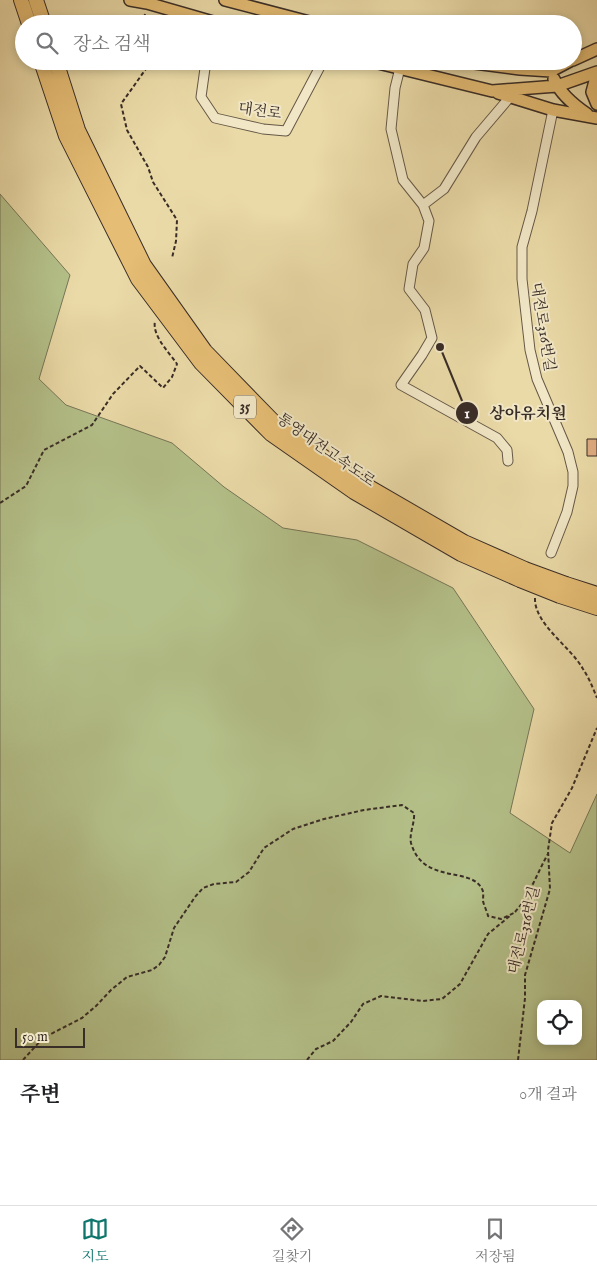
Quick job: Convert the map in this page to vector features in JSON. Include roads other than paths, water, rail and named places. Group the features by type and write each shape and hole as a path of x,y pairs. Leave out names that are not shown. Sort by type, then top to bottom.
{"highway":[{"path":"21,0 26,15"},
{"path":"36,0 41,15"},
{"name":"통영대전고속도로","path":"45,70 138,279 202,363 271,434 354,492 461,554 563,590 597,608"},
{"name":"통영대전고속도로","path":"58,70 72,133"},
{"name":"통영대전고속도로","path":"563,590 597,594"}],"main road":[{"path":"130,0 187,15"},
{"path":"225,0 282,15"},
{"path":"582,56 597,49"},
{"path":"408,70 492,91 553,110 593,117"},
{"path":"551,70 557,86 571,102 593,117"},
{"path":"492,91 557,86 597,72"},
{"path":"597,79 592,92 597,104"}],"street":[{"name":"대전로","path":"205,70 201,97 215,118 263,129 286,131 318,70"},
{"path":"400,70 395,88 391,129 403,180 423,205 428,221 424,248 413,264 409,289 425,310 432,338 401,385 496,438 507,450 508,461"},
{"path":"423,205 444,189 476,137 510,97"},
{"name":"대전로316번길","path":"551,553 567,512 574,486 573,472 568,452 537,379 530,350 522,287 522,247 532,211 553,110"}],"place":[{"name":"상아유치원","path":"440,347"}]}
